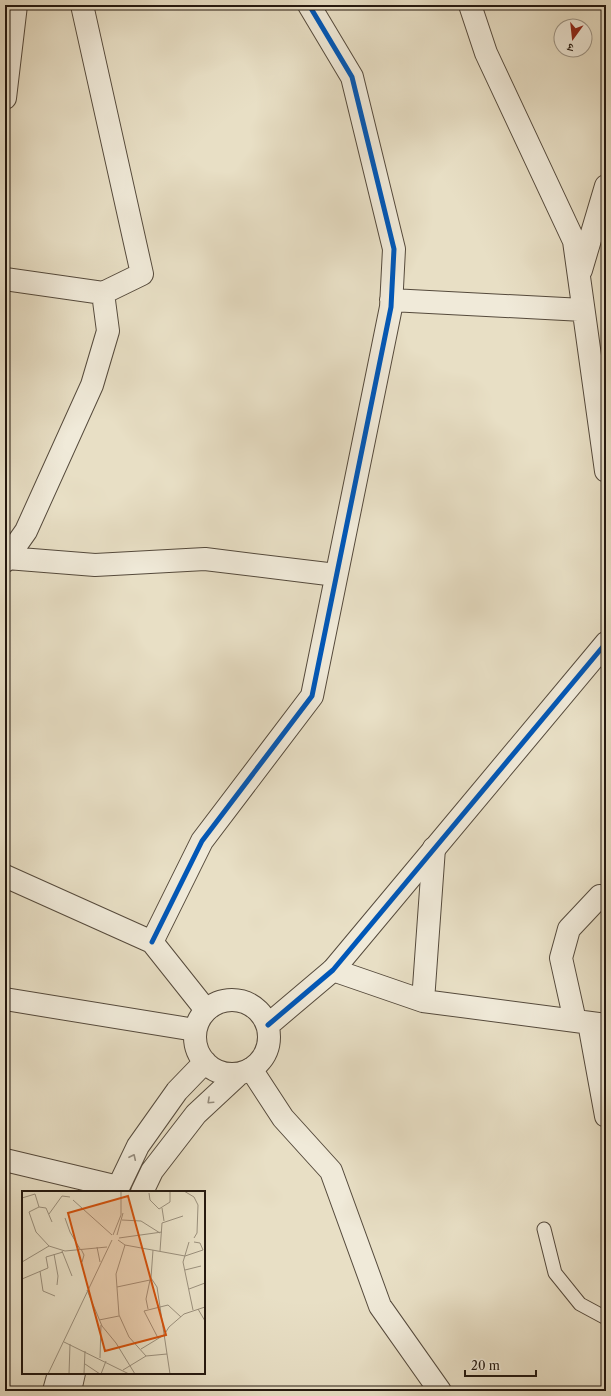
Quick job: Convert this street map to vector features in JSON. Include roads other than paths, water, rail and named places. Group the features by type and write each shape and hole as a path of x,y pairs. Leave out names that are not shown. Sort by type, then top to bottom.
{"street":[{"path":"5,13 13,5"},
{"path":"5,98 16,5"},
{"path":"5,279 103,293 142,274 82,5"},
{"path":"152,942 202,841 312,696 391,300 394,249 352,78 309,5"},
{"path":"470,5 486,53 574,241 606,471"},
{"path":"579,277 606,186"},
{"path":"6,559 26,531 92,385 108,331 103,293"},
{"path":"391,300 583,310"},
{"path":"6,559 95,565 205,559 336,575"},
{"path":"268,1025 333,970 606,642"},
{"path":"423,1001 434,848"},
{"path":"5,876 152,942 206,1010"},
{"path":"600,896 569,929 560,958 590,1023 606,1116"},
{"path":"333,970 423,1001 590,1023"},
{"path":"5,999 196,1030"},
{"path":"142,1191 152,1171 196,1114 245,1072 261,1061 267,1050 270,1038 268,1025 262,1014 252,1005 240,1000 228,1000 216,1003 206,1010 199,1019 195,1042 198,1053 205,1062 215,1070 226,1074 245,1072"},
{"path":"5,1160 117,1190 138,1146 177,1091 205,1062"},
{"path":"245,1072 283,1118 331,1171 380,1306 440,1391"},
{"path":"54,1391 59,1374"},
{"path":"70,1391 74,1374"}],"lane":[{"path":"544,1229 555,1272 580,1304 606,1318"}]}
